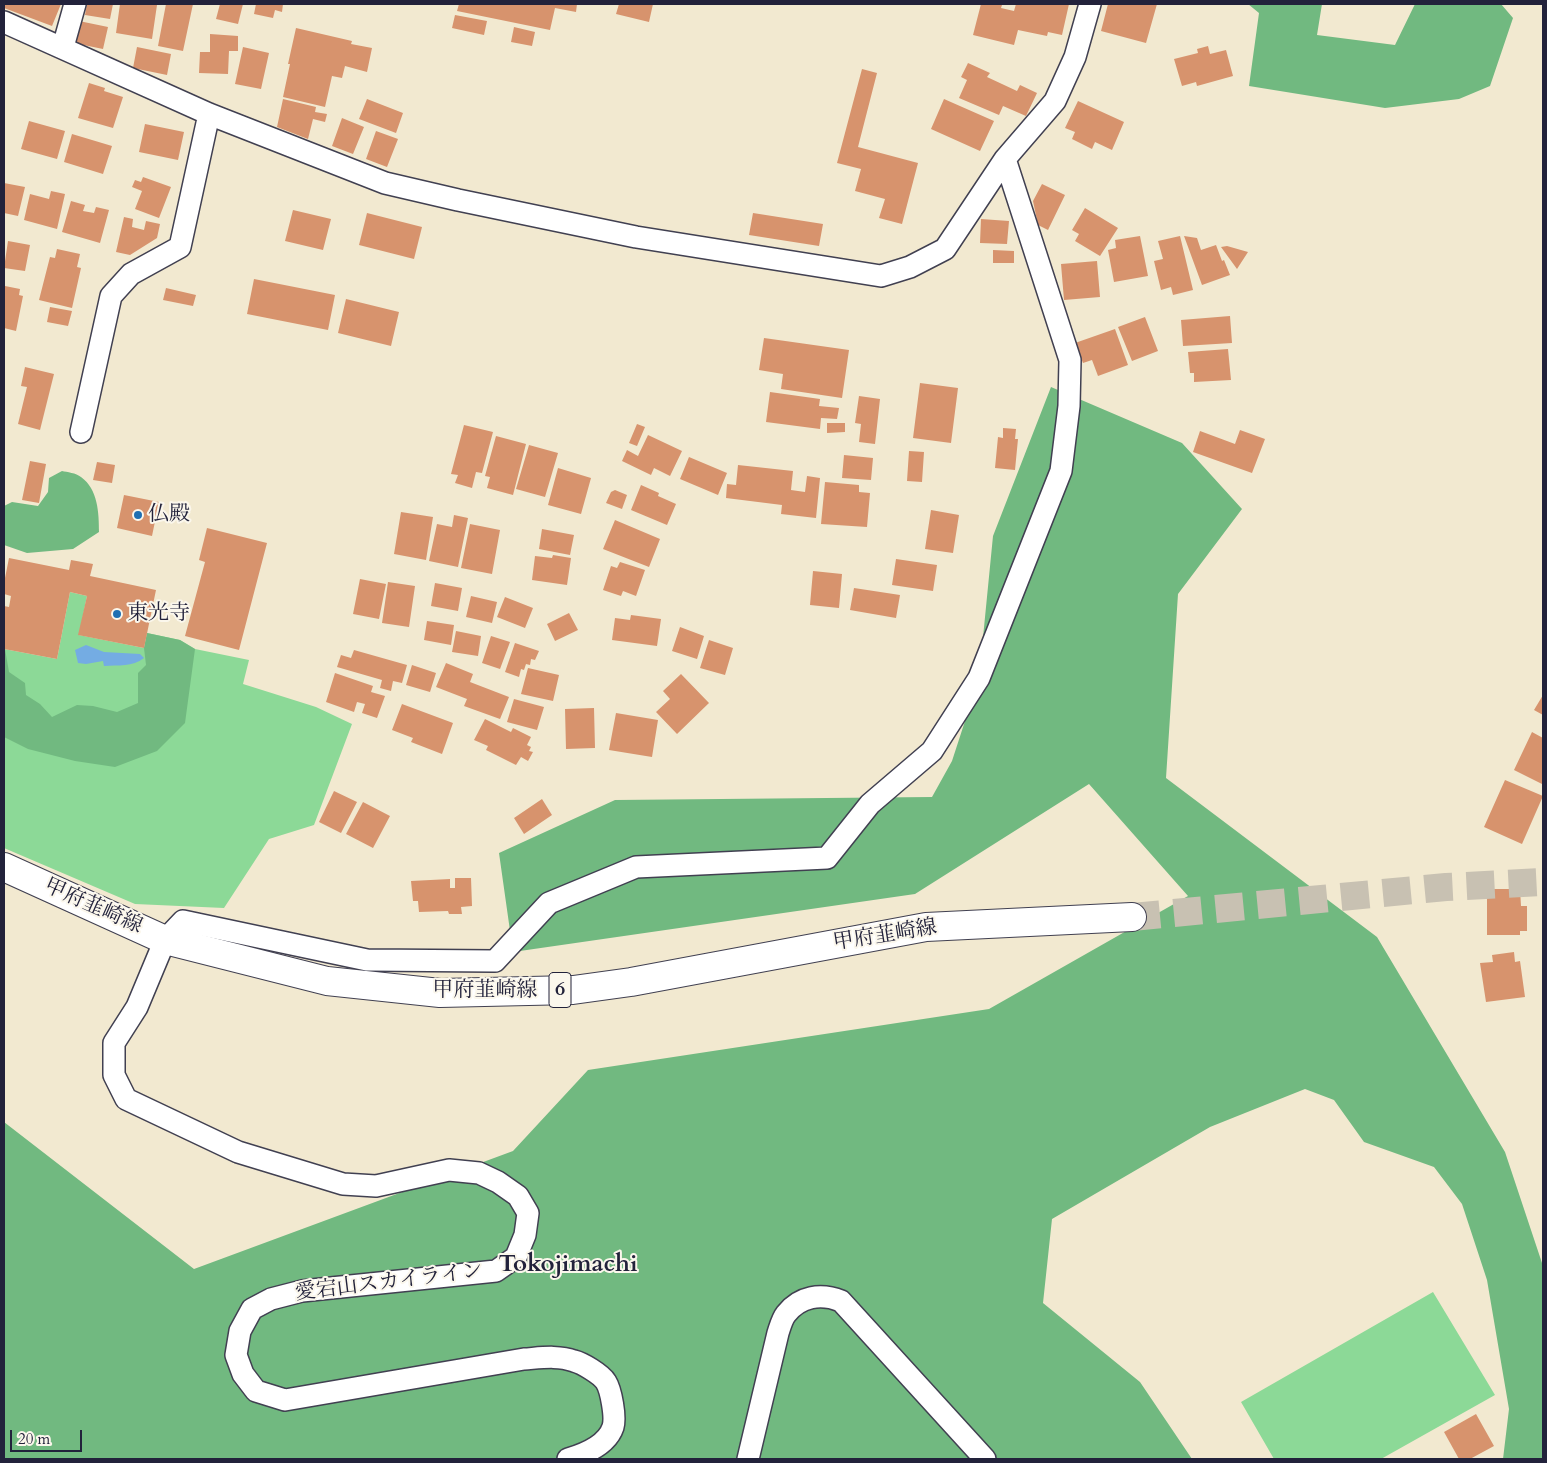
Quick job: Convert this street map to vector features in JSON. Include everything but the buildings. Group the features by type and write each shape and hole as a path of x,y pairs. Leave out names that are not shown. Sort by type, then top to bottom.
{"main road":[{"name":"甲府韮崎線","path":"4,867 165,940 327,981 440,993 563,990 631,982 926,927 1132,917"}],"street":[{"path":"63,48 75,4"},
{"path":"4,22 209,114 385,183 636,237 881,276 910,267 944,249 1005,159 1055,101 1075,57 1090,4"},
{"path":"81,432 111,296 131,274 180,247 209,114"},
{"path":"165,940 183,921 367,960 495,961 549,903 636,866 827,858 870,804 932,751 980,678 1061,470 1069,406 1070,360 1005,159"},
{"name":"愛宕山スカイライン","path":"165,940 137,1007 114,1043 114,1075 126,1099 238,1152 343,1184 376,1186 449,1170 479,1174 498,1182 518,1196 528,1212 525,1235 516,1257 496,1271 302,1291 271,1299 252,1309 240,1330 236,1355 243,1374 256,1391 285,1400 524,1359 556,1357 574,1360 591,1369 605,1381 613,1406 613,1426 603,1442 584,1454 568,1459"},
{"path":"748,1459 778,1333 786,1315 799,1303 816,1296 830,1296 841,1301 985,1459"}],"green space":[{"path":"1248,4 1322,4 1317,35 1395,45 1415,4 1501,4 1513,18 1490,86 1459,99 1385,108 1249,86 1259,13"},
{"path":"1051,387 1182,443 1242,509 1178,594 1166,778 1377,937 1505,1152 1543,1266 1543,1459 1503,1459 1509,1409 1487,1280 1462,1204 1434,1167 1364,1142 1334,1100 1305,1089 1210,1127 1052,1219 1043,1303 1140,1382 1192,1459 4,1459 4,1122 194,1269 513,1151 588,1070 989,1009 1188,896 1089,784 915,894 513,952 499,853 615,800 932,797 952,761 979,678 993,536"},
{"path":"62,471 79,476 91,488 98,509 99,532 73,549 27,553 4,545 4,506 12,502 38,506 48,492 49,478"},
{"path":"70,592 87,596 79,635 144,648 147,633 180,640 195,649 249,660 243,684 316,707 352,724 314,825 269,839 224,908 135,904 4,848 4,649 57,659"},
{"path":"147,633 180,640 195,649 185,723 157,751 115,767 75,761 28,749 4,737 4,649 9,672 25,683 26,695 40,704 52,717 77,705 93,706 117,712 138,703 138,673 146,665 144,648"},
{"path":"1433,1292 1495,1395 1381,1459 1274,1459 1241,1402"}],"water":[{"path":"86,645 104,652 140,654 144,658 135,663 120,665 104,666 103,661 86,664 78,663 75,650"}],"tunnel":[{"path":"1132,917 1446,887 1543,882"}],"place":[{"name":"仏殿","path":"138,515"},
{"name":"東光寺","path":"117,614"}],"district":[{"name":"Tokojimachi","path":"568,1265"}]}
